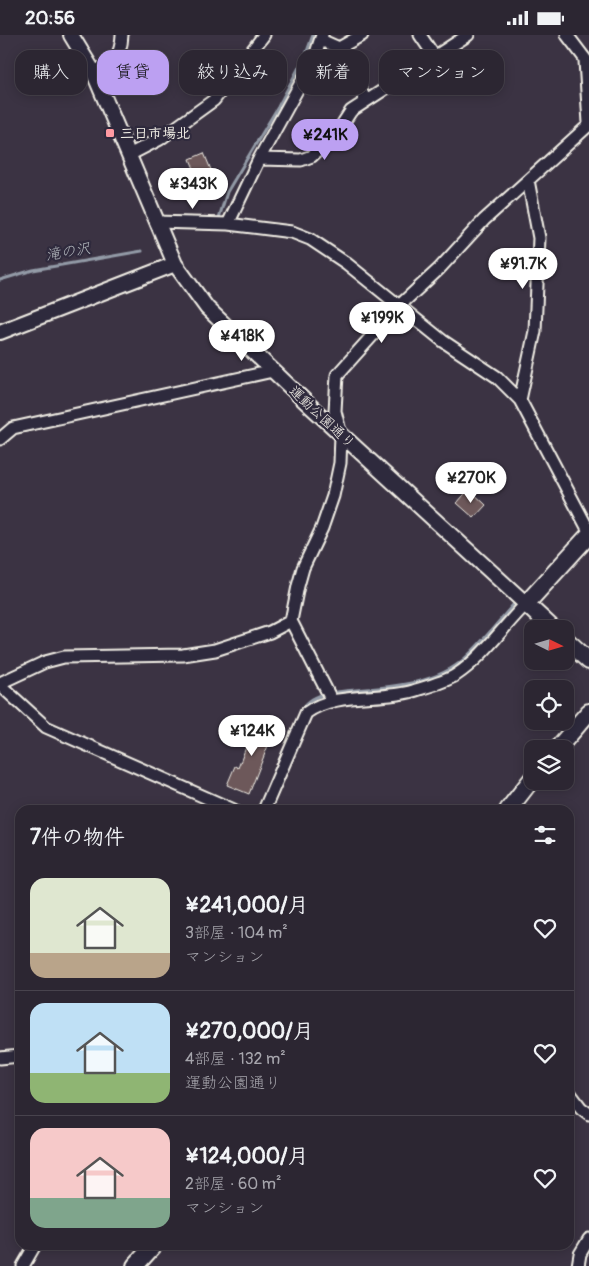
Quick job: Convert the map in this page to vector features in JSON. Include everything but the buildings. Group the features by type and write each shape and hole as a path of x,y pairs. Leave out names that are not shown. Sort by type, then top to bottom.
{"main road":[{"path":"526,604 589,535"},
{"name":"運動公園通り","path":"526,604 543,620"},
{"path":"574,647 589,661"},
{"path":"565,740 589,712"},
{"path":"512,805 524,789"},
{"path":"135,1266 149,1250"}],"street":[{"name":"運動公園通り","path":"72,35 93,71 174,264 207,308 341,435 526,604"},
{"path":"93,71 107,67 121,51 122,35"},
{"path":"129,155 160,139 214,100 264,35"},
{"path":"339,48 362,35"},
{"path":"420,35 430,50"},
{"path":"445,50 468,35"},
{"path":"332,701 291,621 303,568 322,528 333,496 340,463 341,435 335,411 337,375 399,306 439,269 484,220 589,124 587,63 567,35"},
{"path":"228,224 259,159 314,59 321,37 339,48 366,101"},
{"path":"259,159 301,160 312,155 336,134 351,111 379,93"},
{"path":"520,399 535,331 539,238 528,180"},
{"path":"156,222 228,224 292,232 310,239 346,263 443,341 497,377 520,399 589,531"},
{"path":"0,333 174,264"},
{"path":"0,439 13,428 273,371"},
{"path":"266,805 306,713 317,705 332,701 412,692 455,676 472,662 526,604"},
{"path":"223,805 46,727 0,684 45,663 64,657 183,655 214,649 270,631 291,621"},
{"path":"0,1058 15,1056"},
{"path":"574,1099 581,1108 589,1114"},
{"path":"578,1266 580,1254 589,1239"},
{"path":"23,1266 31,1250"}],"waterway":[{"name":"滝の沢","path":"219,218 227,192 278,107 306,54 313,35"},
{"name":"滝の沢","path":"0,280 33,270 142,251"},
{"path":"337,692 404,685 436,676 451,669 477,646 513,605"},
{"path":"300,713 310,701 324,694"},
{"path":"269,784 297,721"}],"place":[{"name":"三日市場北","path":"110,133"}]}
